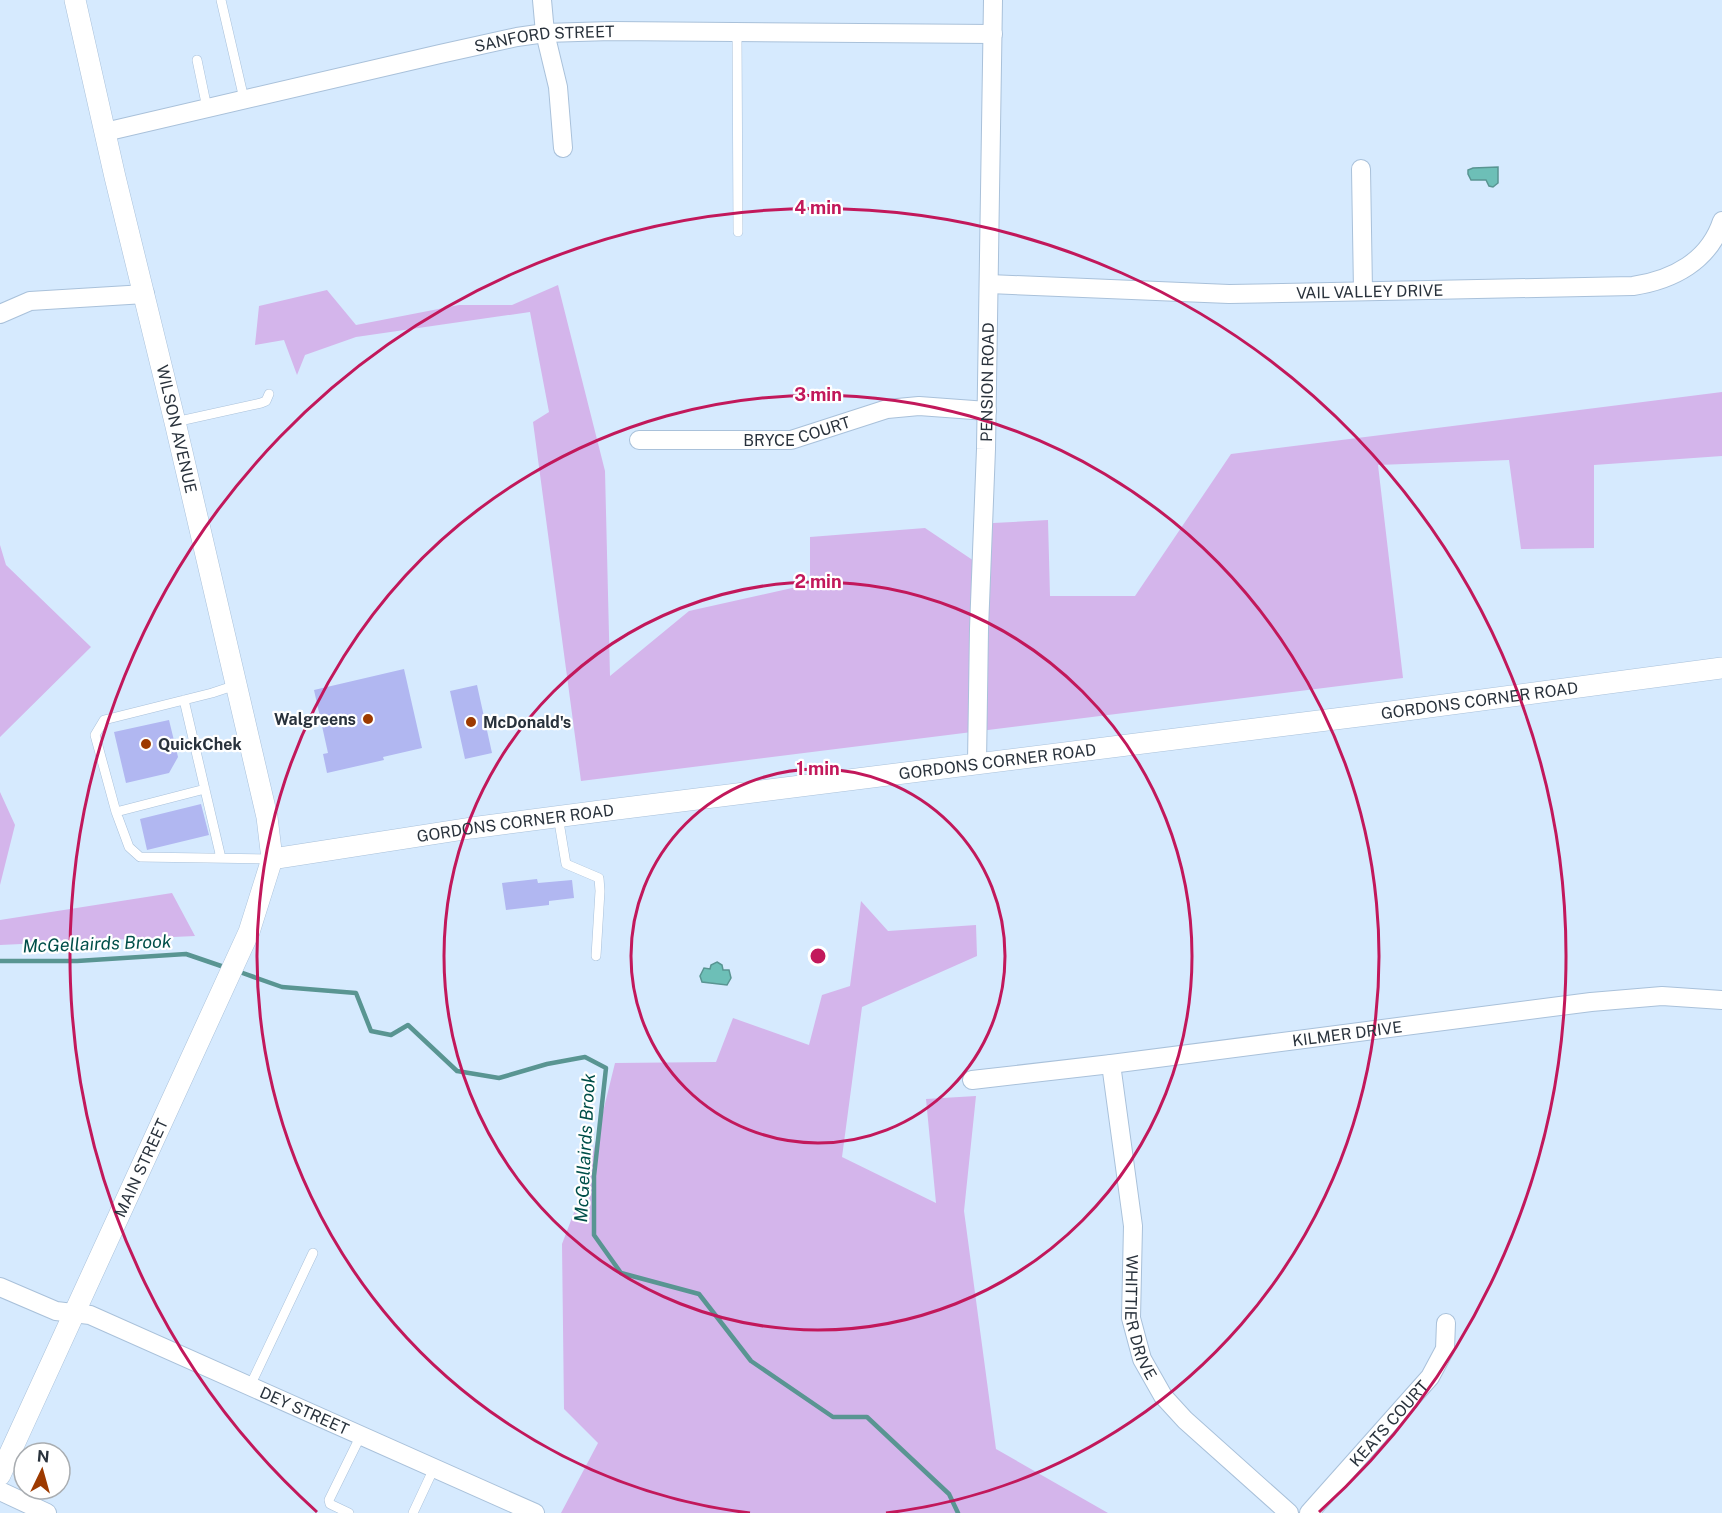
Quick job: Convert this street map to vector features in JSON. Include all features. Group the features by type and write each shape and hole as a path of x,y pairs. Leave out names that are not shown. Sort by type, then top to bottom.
{"street":[{"name":"WILSON AVENUE","path":"75,0 267,817 272,859"},
{"path":"542,0 545,33 558,87 563,148"},
{"name":"PENSION ROAD","path":"977,763 979,629 987,411 993,0"},
{"name":"SANFORD STREET","path":"105,132 440,54 545,33 611,31 993,34"},
{"path":"1361,168 1363,291"},
{"name":"VAIL VALLEY DRIVE","path":"989,284 1229,294 1633,286 1647,284 1680,272 1699,258 1712,243 1722,221"},
{"path":"0,314 30,301 145,294"},
{"name":"BRYCE COURT","path":"639,440 790,440 887,409 920,406 987,411"},
{"name":"GORDONS CORNER ROAD","path":"272,859 558,816 1411,710 1722,668"},
{"name":"MAIN STREET","path":"0,1475 242,946 253,921 272,859"},
{"name":"KILMER DRIVE","path":"972,1080 1591,1002 1662,996 1722,1000"},
{"name":"WHITTIER DRIVE","path":"1112,1064 1133,1226 1131,1318 1142,1359 1163,1396 1185,1420 1289,1513"},
{"name":"DEY STREET","path":"0,1287 56,1311 90,1315 535,1513"},
{"name":"KEATS COURT","path":"1309,1513 1430,1377 1445,1349 1446,1323"},
{"path":"0,1491 46,1513"}],"lane":[{"path":"221,0 244,99"},
{"path":"737,33 738,232"},
{"path":"197,60 207,108"},
{"path":"175,422 261,403 266,401 269,394"},
{"path":"236,685 104,720 95,735 116,812 129,847 140,857 272,859"},
{"path":"184,700 221,858"},
{"path":"116,812 205,789"},
{"path":"558,816 566,864 599,878 596,956"},
{"path":"250,1386 313,1253"},
{"path":"349,1513 330,1504 328,1500 361,1435"},
{"path":"413,1513 434,1468"}],"shaded area":[{"path":"1498,167 1498,183 1493,187 1489,186 1486,180 1471,180 1468,174 1468,170 1473,168"},
{"path":"558,285 605,471 610,676 689,611 810,584 810,537 925,528 983,567 989,498 993,523 1048,520 1050,596 1135,596 1231,454 1722,392 1722,456 1594,465 1594,548 1521,549 1509,460 1378,465 1403,678 581,781 533,422 549,412 530,312 356,337 305,355 297,375 284,340 255,345 259,306 327,290 356,325 459,305 512,305"},
{"path":"0,545 6,565 91,647 0,737"},
{"path":"0,792 15,825 0,885"},
{"path":"172,893 195,936 0,945 0,920"},
{"path":"861,901 888,931 976,925 977,956 862,1007 842,1157 936,1203 926,1099 976,1096 964,1211 996,1449 1108,1513 561,1513 598,1443 564,1409 562,1244 586,1181 615,1063 716,1062 733,1018 809,1045 822,995 850,986"},
{"path":"717,962 722,965 723,970 729,970 731,978 727,985 702,982 700,976 704,968 710,969 711,965"}],"building":[{"name":"Walgreens","path":"404,669 422,748 383,757 384,760 327,773 323,754 328,753 314,690"},
{"name":"McDonald's","path":"477,685 492,753 465,759 450,691"},
{"name":"QuickChek","path":"169,720 178,757 169,773 126,783 114,732"},
{"path":"201,804 209,835 147,850 140,819"},
{"path":"537,879 538,883 572,880 574,898 549,901 549,905 506,910 502,883"}],"waterway":[{"name":"McGellairds Brook","path":"0,961 77,961 186,954 227,968"},
{"name":"McGellairds Brook","path":"237,971 282,987 356,993 371,1031 391,1035 408,1025 457,1071 499,1078 547,1064 585,1057 606,1068 594,1176 594,1235 621,1273 699,1294 751,1361 833,1417 867,1417 949,1494 958,1513"}],"place":[{"name":"Walgreens","path":"368,719"},
{"name":"McDonald's","path":"471,722"},
{"name":"QuickChek","path":"146,744"}]}
